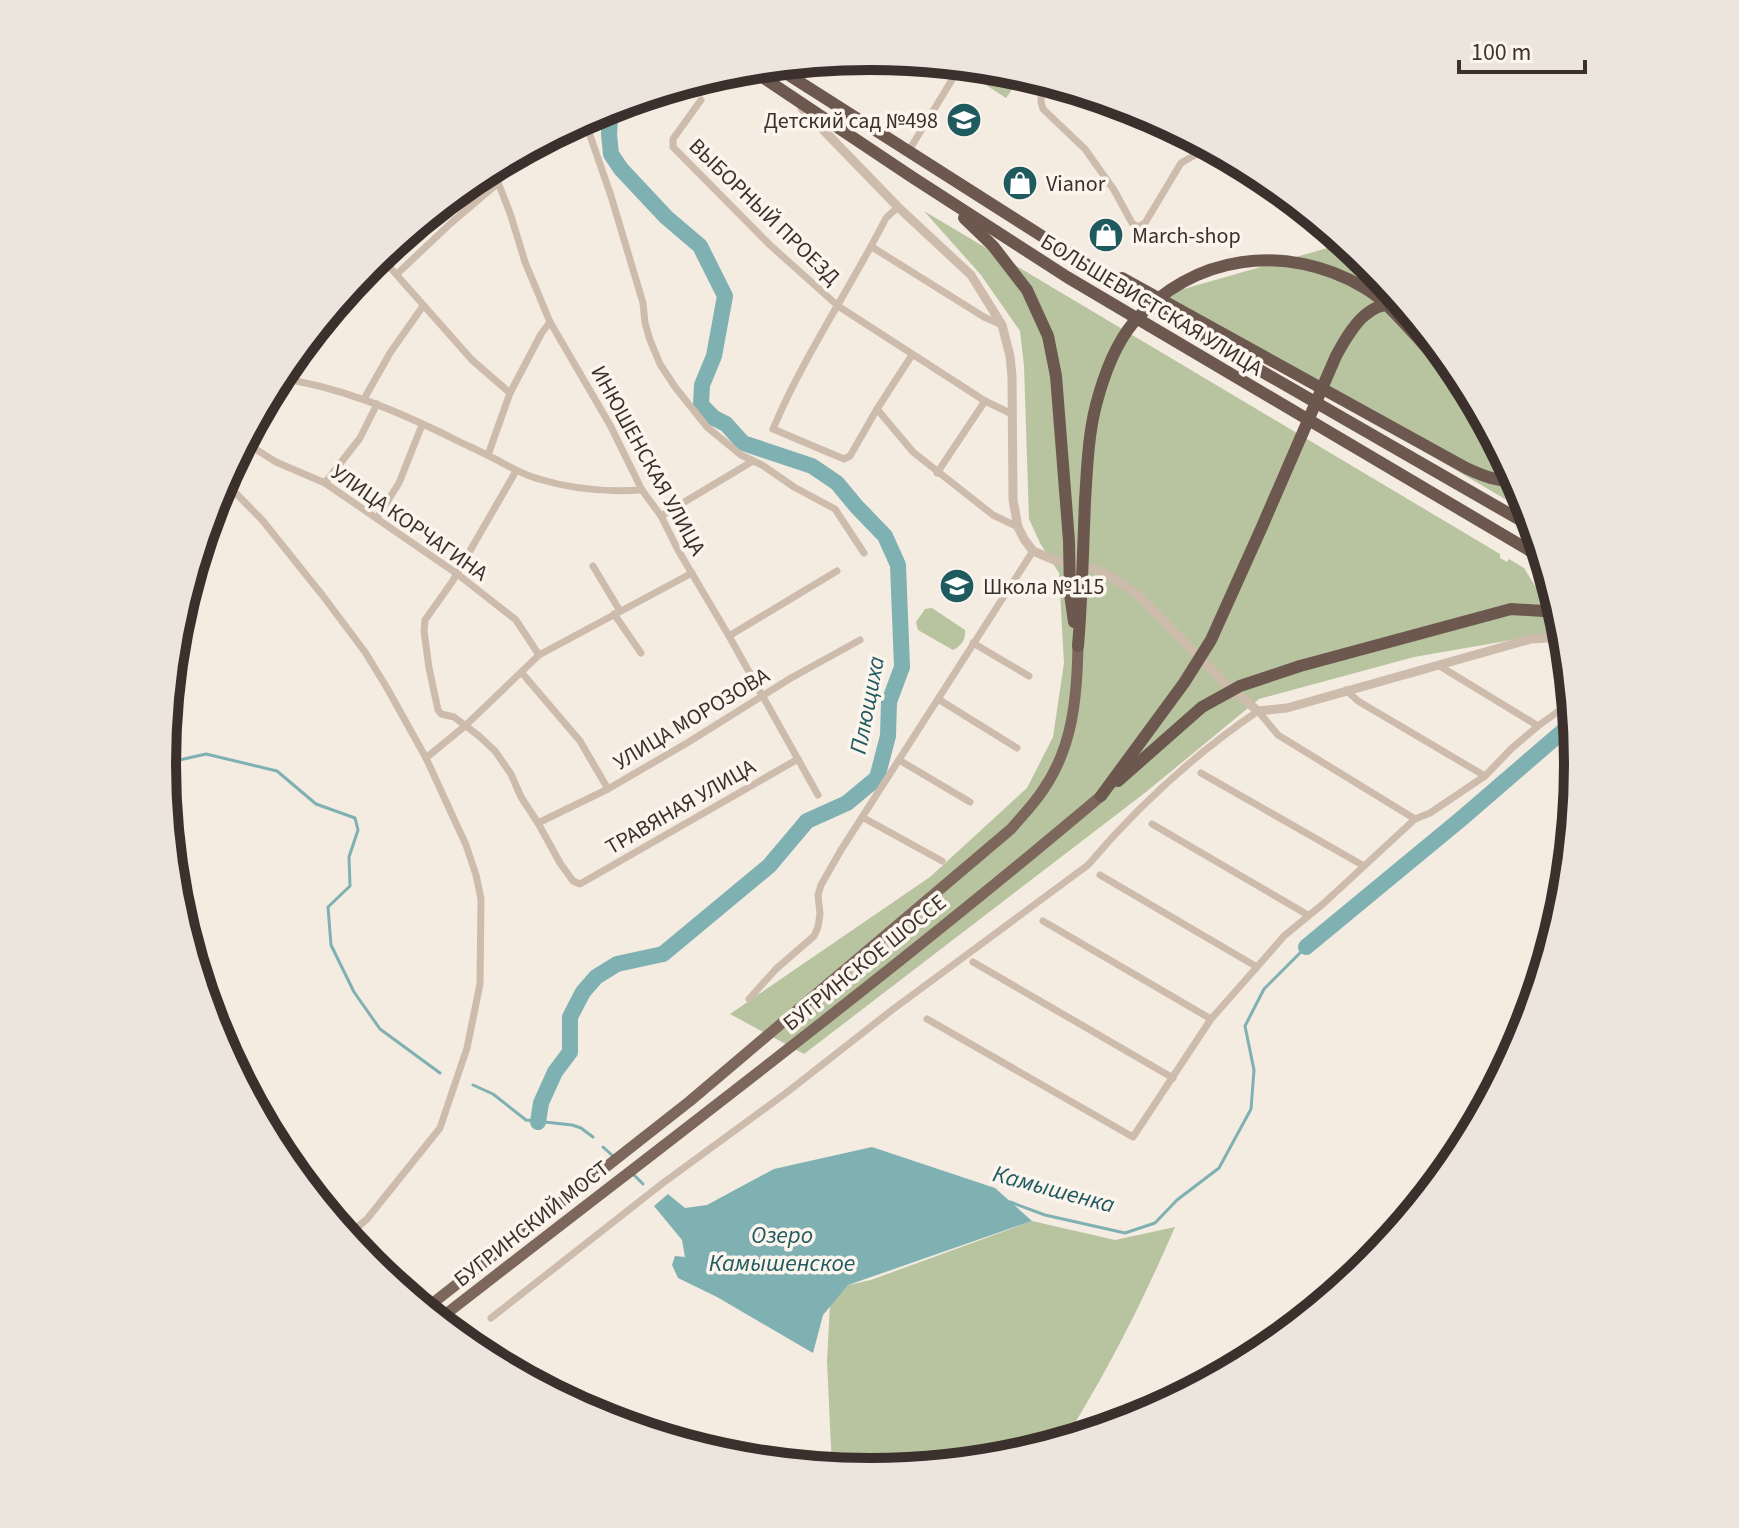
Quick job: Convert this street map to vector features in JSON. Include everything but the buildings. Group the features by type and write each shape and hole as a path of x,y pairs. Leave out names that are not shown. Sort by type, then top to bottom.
{"highway":[{"name":"БОЛЬШЕВИСТСКАЯ УЛИЦА","path":"788,75 1141,299 1519,519"},
{"name":"БОЛЬШЕВИСТСКАЯ УЛИЦА","path":"764,78 1067,277 1530,551"},
{"path":"939,194 993,246 1027,290 1048,336 1056,376 1078,646"},
{"path":"1028,227 1466,468 1503,481"},
{"path":"1076,594 1084,542 1087,460 1095,408 1109,365 1131,325 1157,298 1219,266 1255,259 1293,261 1329,270 1366,288 1408,328"},
{"path":"1101,796 1184,683 1211,640 1336,356 1351,329 1370,312 1390,305"},
{"path":"1101,796 1202,707 1240,686 1300,666 1511,609 1546,611"}],"main road":[{"path":"433,1303 690,1101 1011,829 1043,791 1063,755 1074,713 1078,646"},
{"name":"БУГРИНСКОЕ ШОССЕ","path":"649,1156 1101,796"},
{"name":"БУГРИНСКИЙ МОСТ","path":"446,1314 649,1156"}],"street":[{"path":"908,152 955,75"},
{"path":"1041,92 1043,109 1085,149 1114,190 1132,223 1140,226 1145,223 1181,163 1198,153"},
{"path":"790,96 898,207 971,275 1002,325 1011,366 1013,500 1018,527 1033,551 1057,561 1105,573 1137,594 1228,686 1258,711 1278,735 1415,819"},
{"name":"ВЫБОРНЫЙ ПРОЕЗД","path":"701,100 673,139 673,147 770,245 838,306"},
{"path":"588,130 643,303 647,332 660,364 707,427 741,455 835,509 864,553"},
{"name":"ИНЮШЕНСКАЯ УЛИЦА","path":"497,179 550,322 610,425 642,490 661,516 818,795"},
{"path":"397,274 498,183"},
{"path":"898,207 886,218 789,391 773,429 844,459 850,456 912,355"},
{"path":"872,247 984,317 1002,325"},
{"path":"388,265 472,360 510,393"},
{"path":"364,399 390,353 423,306"},
{"path":"838,306 985,401 1012,414"},
{"path":"488,455 510,393 550,322"},
{"path":"291,380 328,387 377,404 516,471 542,480 571,486 642,490"},
{"path":"937,473 985,401"},
{"path":"325,483 360,438 377,404"},
{"path":"877,409 913,452 937,473 993,515 1018,527"},
{"path":"377,518 399,483 422,425"},
{"name":"УЛИЦА КОРЧАГИНА","path":"252,447 276,462 325,483 456,573 516,620 539,655"},
{"path":"661,516 753,461"},
{"path":"516,471 425,620 424,631 438,710 441,714 454,717 495,751 538,823"},
{"path":"232,489 263,521 323,596 365,652 387,688 426,758 466,845 481,899 480,984 467,1048 440,1128 367,1219 355,1229"},
{"path":"749,999 776,969 814,936 820,914 818,895 821,885 1033,551"},
{"path":"593,566 641,653"},
{"path":"729,636 837,571"},
{"path":"426,758 465,726 539,655 692,573"},
{"path":"491,1318 663,1183 1088,865 1138,810 1229,731 1258,711 1287,708 1531,639 1552,638"},
{"name":"УЛИЦА МОРОЗОВА","path":"538,823 608,789 860,640"},
{"path":"973,643 1029,676"},
{"path":"1438,665 1538,726"},
{"path":"522,673 580,741 608,789"},
{"path":"1346,690 1358,701 1485,776"},
{"path":"938,699 1017,748"},
{"path":"927,1019 1133,1137 1211,1019 1284,936 1415,819 1430,813 1485,776 1538,726 1561,709"},
{"name":"ТРАВЯНАЯ УЛИЦА","path":"538,823 560,863 573,881 580,884 798,759"},
{"path":"899,760 970,802"},
{"path":"1201,773 1364,866"},
{"path":"862,817 942,861"},
{"path":"1152,824 1308,915"},
{"path":"1100,875 1257,967"},
{"path":"1043,921 1211,1019"},
{"path":"973,962 1173,1078"}],"green space":[{"path":"976,78 1015,85 1006,98"},
{"path":"924,211 1500,554 1500,558 1507,562 1509,559 1524,568 1543,599 1551,633 1414,657 1259,699 1146,792 804,1054 730,1014 930,877 1027,788 1053,737 1064,663 1059,573 1029,519 1020,331 981,275"},
{"path":"1332,247 1391,306 1447,378 1471,417 1513,504 1159,296"},
{"path":"932,608 965,630 962,642 953,650 918,630 916,622 925,609"},
{"path":"1032,1221 1115,1240 1175,1227 1124,1336 1072,1427 1005,1445 915,1457 831,1457 827,1361 830,1305 848,1285 871,1280"}],"water":[{"name":"Озеро Камышенское","path":"872,1147 995,1188 1032,1221 848,1285 823,1315 813,1353 678,1278 672,1265 675,1256 685,1257 682,1240 654,1206 668,1194 685,1208 707,1205 774,1169"}],"waterway":[{"name":"Плющиха","path":"538,1122 541,1103 555,1072 570,1052 570,1017 583,992 596,977 617,964 663,954 769,866 807,821 847,803 877,778 888,736 889,702 902,667 898,565 885,536 837,483 812,466 743,443 726,424 714,418 701,405 702,385 714,356 725,296 700,246 666,217 611,154 610,121"},
{"name":"Камышенка","path":"1306,947 1563,731"},
{"name":"Плющиха","path":"176,761 206,754 277,771 316,804 355,818 358,830 349,857 350,886 328,907 331,945 354,992 380,1029 440,1073"},
{"name":"Камышенка","path":"1010,1202 1045,1215 1125,1233 1155,1223 1177,1200 1219,1168 1251,1109 1254,1070 1245,1026 1264,989 1306,947"},
{"name":"Плющиха","path":"473,1085 493,1094 526,1120 572,1125 593,1137"},
{"path":"603,1147 614,1157"},
{"path":"632,1173 643,1184"}],"place":[{"name":"Детский сад №498","path":"964,120"},
{"name":"Vianor","path":"1020,183"},
{"name":"March-shop","path":"1106,235"},
{"name":"Школа №115","path":"957,586"}]}
